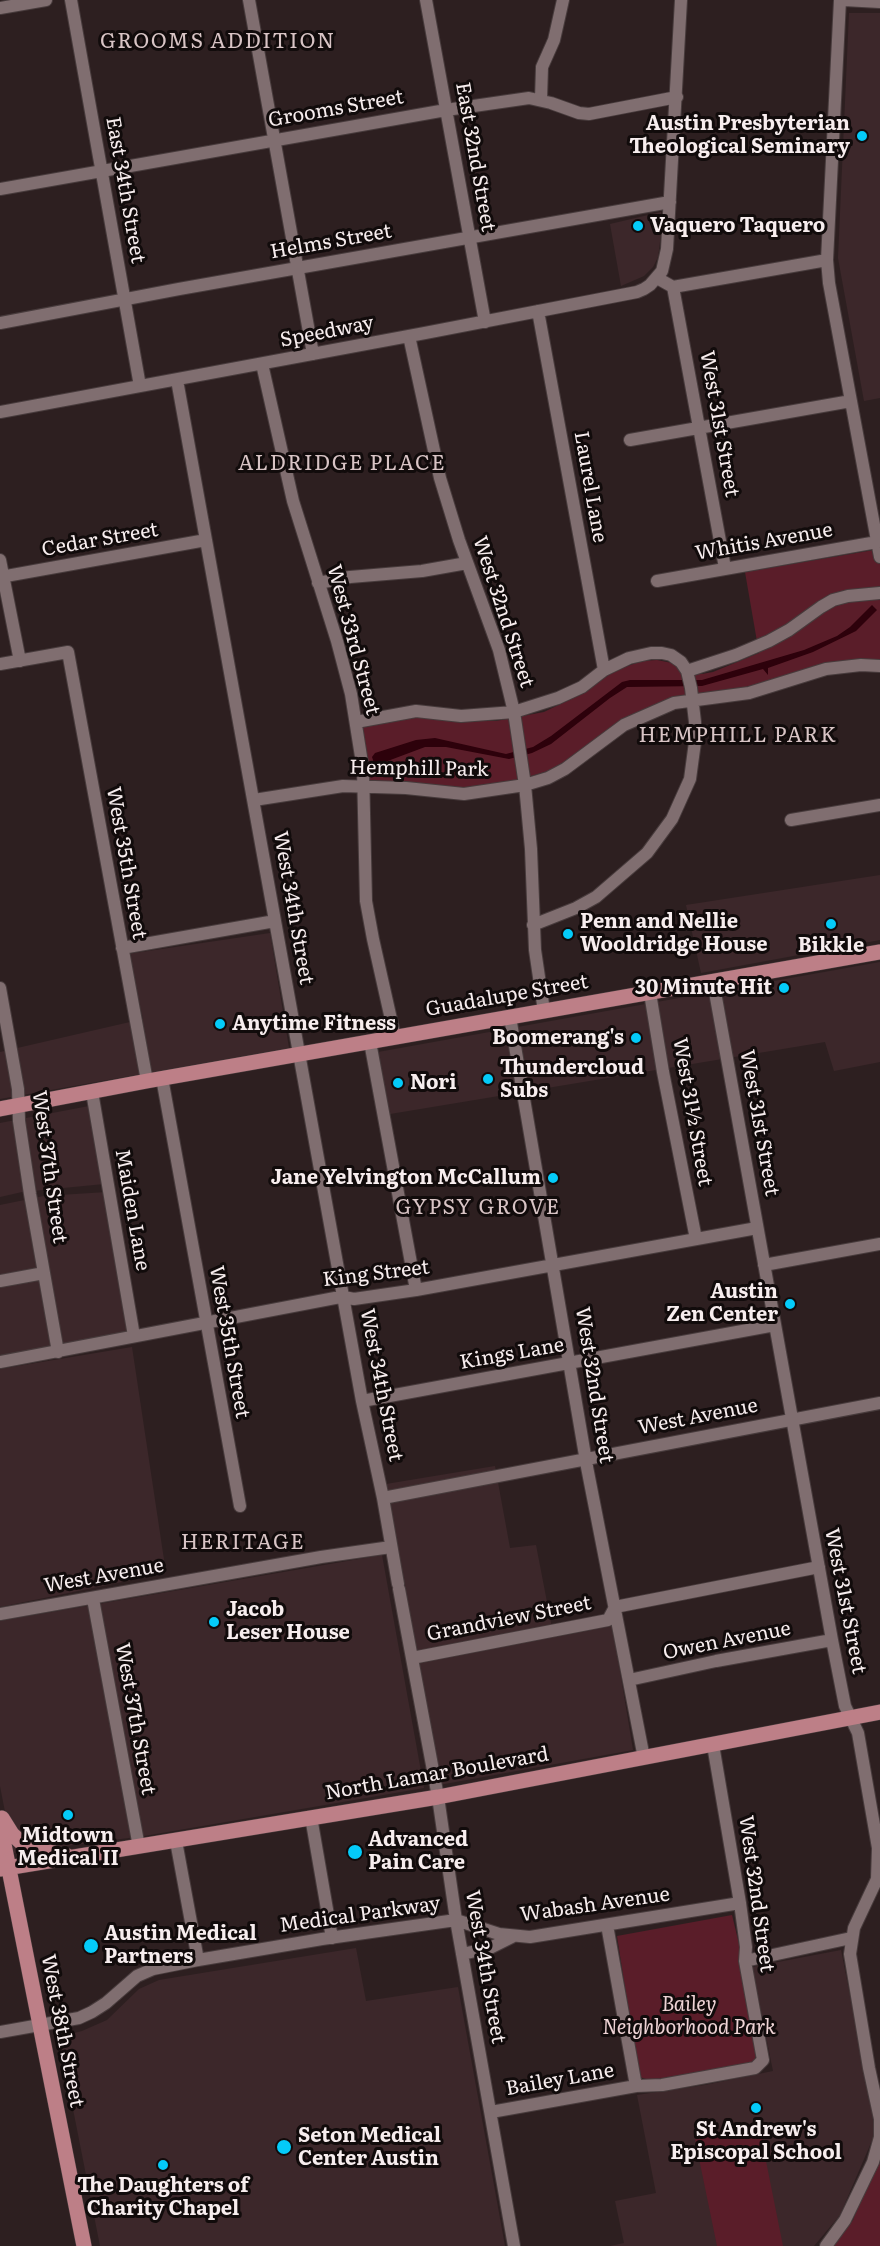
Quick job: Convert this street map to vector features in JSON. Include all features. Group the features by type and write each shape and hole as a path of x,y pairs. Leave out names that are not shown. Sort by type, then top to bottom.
{"main road":[{"name":"Guadalupe Street","path":"0,1109 155,1079 880,952"},
{"name":"North Lamar Boulevard","path":"5,1868 438,1797 880,1712"},
{"path":"0,1815 12,1834 26,1847 74,1857"},
{"name":"West 38th Street","path":"0,1824 5,1868 84,2246"}],"street":[{"path":"0,8 46,0"},
{"name":"East 34th Street","path":"71,0 140,386"},
{"path":"249,0 313,354"},
{"name":"East 32nd Street","path":"426,0 485,322"},
{"path":"541,99 542,67 554,40 563,0"},
{"path":"681,0 666,256 657,278 673,287 827,260"},
{"path":"840,0 827,260 829,283 880,557"},
{"path":"844,0 880,2"},
{"name":"Grooms Street","path":"0,189 446,110 529,98 541,99 579,113 589,114 677,97"},
{"name":"Helms Street","path":"0,323 670,202"},
{"name":"Speedway","path":"0,412 637,292 657,278"},
{"name":"West 31st Street","path":"673,287 725,568"},
{"name":"Laurel Lane","path":"538,311 604,670"},
{"name":"West 32nd Street","path":"410,336 440,478 467,563 499,650 514,712 525,785 531,849 533,925 544,1011"},
{"name":"West 33rd Street","path":"262,364 293,501 343,663 356,722 364,786 366,901 395,1037"},
{"name":"West 34th Street","path":"177,380 362,1401 383,1497 438,1797 456,1920 514,2246"},
{"path":"630,440 851,401"},
{"name":"Cedar Street","path":"2,577 206,540"},
{"name":"Whitis Avenue","path":"657,581 877,542"},
{"path":"0,560 20,661 0,664"},
{"path":"318,583 350,577 422,572 467,563"},
{"name":"Hemphill Park","path":"254,800 321,788 364,786 464,794 525,785 548,778 565,769 624,725 658,709 690,684 736,655 770,641 833,600 880,593"},
{"name":"West 35th Street","path":"20,661 68,652 122,948 155,1079 240,1506"},
{"path":"356,722 416,711 461,716 514,712 558,698 582,687 604,670 640,655 662,653 677,659 690,684 696,722 694,761 683,799 667,826 642,859 596,897 576,908 533,925"},
{"name":"Hemphill Park","path":"690,684 749,693 826,669 861,665 880,666"},
{"path":"791,820 880,805"},
{"path":"122,948 275,921"},
{"name":"West 31st Street","path":"712,981 832,1640 845,1706 858,1733 879,1848 877,1879 851,1938 850,1954 880,2119 880,2137 873,2162 845,2220 826,2246"},
{"name":"West 37th Street","path":"0,988 18,1089 18,1106 58,1352"},
{"name":"West 31½ Street","path":"650,993 696,1239"},
{"name":"West 32nd Street","path":"510,1017 586,1459 644,1758"},
{"path":"370,1042 416,1290"},
{"name":"Maiden Lane","path":"92,1092 134,1336"},
{"name":"King Street","path":"0,1362 344,1297 354,1299 416,1290 757,1228"},
{"path":"764,1265 880,1244"},
{"path":"0,1281 44,1273"},
{"name":"Kings Lane","path":"362,1401 775,1325"},
{"name":"West Avenue","path":"383,1497 880,1403"},
{"name":"West Avenue","path":"0,1614 321,1557 391,1547"},
{"name":"Grandview Street","path":"412,1658 608,1620 615,1607 819,1567"},
{"name":"West 37th Street","path":"93,1599 139,1847"},
{"name":"Owen Avenue","path":"629,1680 716,1661 832,1640"},
{"name":"West 32nd Street","path":"636,2086 662,2085 755,2068 763,2060 745,1961 746,1947 741,1903 713,1745"},
{"path":"310,1817 332,1938"},
{"path":"176,1841 198,1960"},
{"name":"Wabash Avenue","path":"456,1920 512,1937 530,1937 741,1903"},
{"name":"Medical Parkway","path":"0,2032 79,2018 92,2012 137,1976 153,1969 332,1938 456,1920"},
{"path":"607,1925 636,2086"},
{"path":"462,1954 490,1948 512,1937"},
{"path":"745,1961 851,1938"},
{"name":"Bailey Lane","path":"491,2112 636,2086"}],"shaded area":[{"name":"Austin Presbyterian Theological Seminary","path":"849,13 880,13 880,398 864,401 838,258"},
{"path":"661,212 658,257 653,267 644,276 621,286 610,224"},
{"path":"872,605 877,610 856,631 813,652 768,668 768,675 763,669 702,686 627,687 551,744 532,753 509,759 446,747 425,747 377,765 372,757 375,753 416,740 435,738 506,754 533,747 622,682 702,680 804,650 837,636 850,627"},
{"path":"880,875 880,940 701,973 686,905"},
{"path":"270,933 289,1048 0,1099 0,1052 143,1019 128,954"},
{"path":"880,962 880,1062 834,1071 825,1042 390,1114 378,1052"},
{"path":"89,1106 104,1184 22,1192 0,1197 0,1123"},
{"path":"107,1192 127,1334 0,1355 0,1205 44,1196"},
{"path":"132,1347 166,1573 0,1607 0,1369"},
{"path":"495,1466 510,1548 536,1545 552,1628 611,1617 633,1750 439,1785 386,1484"},
{"path":"382,1555 424,1788 144,1836 13,1853 0,1786 0,1621"},
{"name":"Seton Medical Center Austin","path":"356,1948 366,2001 458,1987 505,2246 100,2246 61,2048 63,2036 107,2020 139,1989 159,1980"},
{"name":"St Andrew's Episcopal School","path":"841,1950 875,2121 873,2138 840,2215 814,2246 610,2246 624,2243 615,2201 656,2193 637,2095 705,2085 773,2071 752,1967"}],"green space":[{"path":"880,549 880,662 762,686 697,695 548,771 497,786 470,789 368,779 362,728 365,726 429,717 496,721 544,712 573,698 616,670 642,661 657,660 672,663 686,673 713,672 759,653 745,572"},
{"name":"Bailey Neighborhood Park","path":"732,1915 757,2054 753,2063 661,2083 639,2077 617,1936"},
{"path":"759,2126 783,2246 717,2246 695,2139"},
{"path":"880,2150 880,2246 832,2246 853,2220"}],"place":[{"name":"Austin Presbyterian Theological Seminary","path":"862,136"},
{"name":"Vaquero Taquero","path":"638,226"},
{"name":"Bikkle","path":"831,924"},
{"name":"Penn and Nellie Wooldridge House","path":"568,934"},
{"name":"30 Minute Hit","path":"784,988"},
{"name":"Anytime Fitness","path":"220,1024"},
{"name":"Boomerang's","path":"636,1038"},
{"name":"Thundercloud Subs","path":"488,1079"},
{"name":"Nori","path":"398,1083"},
{"name":"Jane Yelvington McCallum","path":"553,1178"},
{"name":"Austin Zen Center","path":"790,1304"},
{"name":"Jacob Leser House","path":"214,1622"},
{"name":"Midtown Medical II","path":"68,1815"},
{"name":"Advanced Pain Care","path":"355,1852"},
{"name":"Austin Medical Partners","path":"91,1946"},
{"name":"St Andrew's Episcopal School","path":"756,2108"},
{"name":"Seton Medical Center Austin","path":"284,2147"},
{"name":"The Daughters of Charity Chapel","path":"163,2165"}],"district":[{"name":"GROOMS ADDITION","path":"218,42"},
{"name":"ALDRIDGE PLACE","path":"342,464"},
{"name":"HEMPHILL PARK","path":"738,736"},
{"name":"GYPSY GROVE","path":"478,1208"},
{"name":"HERITAGE","path":"243,1543"}]}
